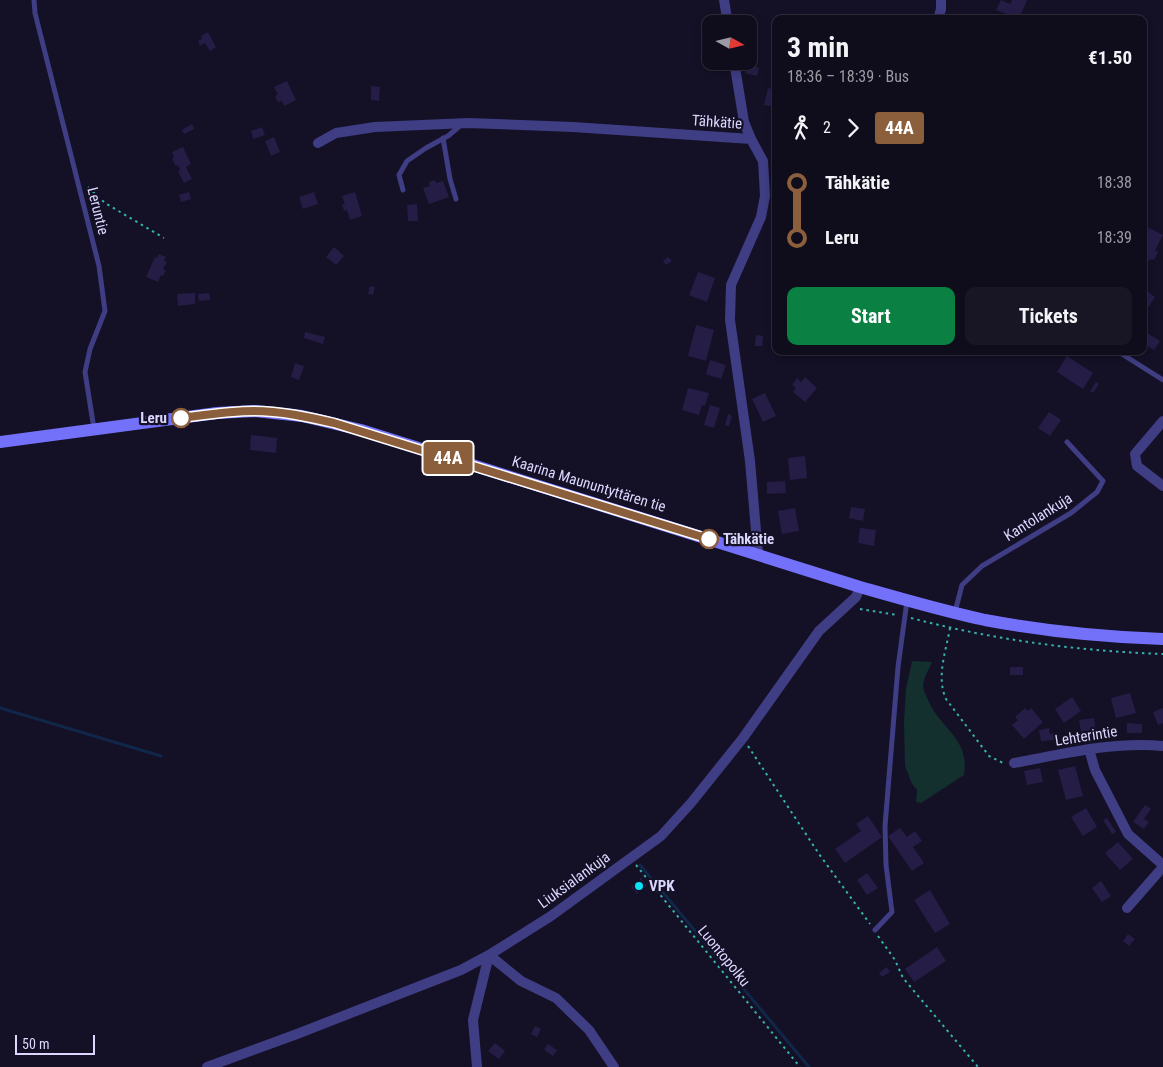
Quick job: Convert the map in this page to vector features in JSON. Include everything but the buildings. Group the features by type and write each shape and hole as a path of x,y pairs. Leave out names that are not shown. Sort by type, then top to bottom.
{"main road":[{"name":"Kaarina Maununtyttären tie","path":"0,442 217,413 255,411 302,416 361,430 860,587 954,613 1079,634 1163,639"}],"street":[{"path":"724,0 726,15"},
{"path":"939,15 941,0"},
{"path":"735,70 744,122 752,139"},
{"name":"Tähkätie","path":"318,143 336,133 375,126 464,123 573,127 752,139 763,161 765,196 761,217 731,285 730,320 750,461 758,554"},
{"path":"1163,422 1135,454 1137,466 1163,486"},
{"name":"Liuksialankuja","path":"207,1067 461,970 489,955 551,916 661,836 691,803 742,738 819,631 856,597 860,587"},
{"name":"Lehterintie","path":"1014,763 1118,745 1145,744 1163,746"},
{"path":"1089,749 1095,770 1128,834 1163,866 1126,908"},
{"path":"477,1067 473,1020 489,955 521,981 556,998 590,1030 614,1067"}],"lane":[{"name":"Leruntie","path":"34,0 34,13 99,266 105,311 90,349 85,372 94,429"},
{"path":"403,190 399,175 407,161 464,123"},
{"path":"444,138 450,179 456,199"},
{"path":"1123,355 1163,380"},
{"name":"Kantolankuja","path":"954,613 962,585 982,566 1071,513 1097,492 1104,480 1067,442"},
{"path":"875,930 892,912 886,865 885,826 898,667 907,600"}],"path":[{"path":"86,186 105,203 164,238"},
{"path":"950,628 941,676 941,689 946,699 989,756 1001,763 1014,763"},
{"path":"742,738 818,854 875,930 895,960 903,978 978,1067"},
{"name":"Luontopolku","path":"630,858 800,1067"}],"green space":[{"path":"912,661 932,662 925,676 924,691 940,719 959,743 965,762 964,775 921,803 916,802 917,790 912,784 905,766 904,721 906,689"}],"waterway":[{"path":"0,708 161,756"},
{"path":"640,865 809,1067"}],"bus line":[{"name":"44A","path":"181,418 217,413 255,411 302,416 334,423 709,539"}],"place":[{"name":"Leru","path":"181,418"},
{"name":"Tähkätie","path":"709,539"},
{"name":"VPK","path":"639,886"}]}
